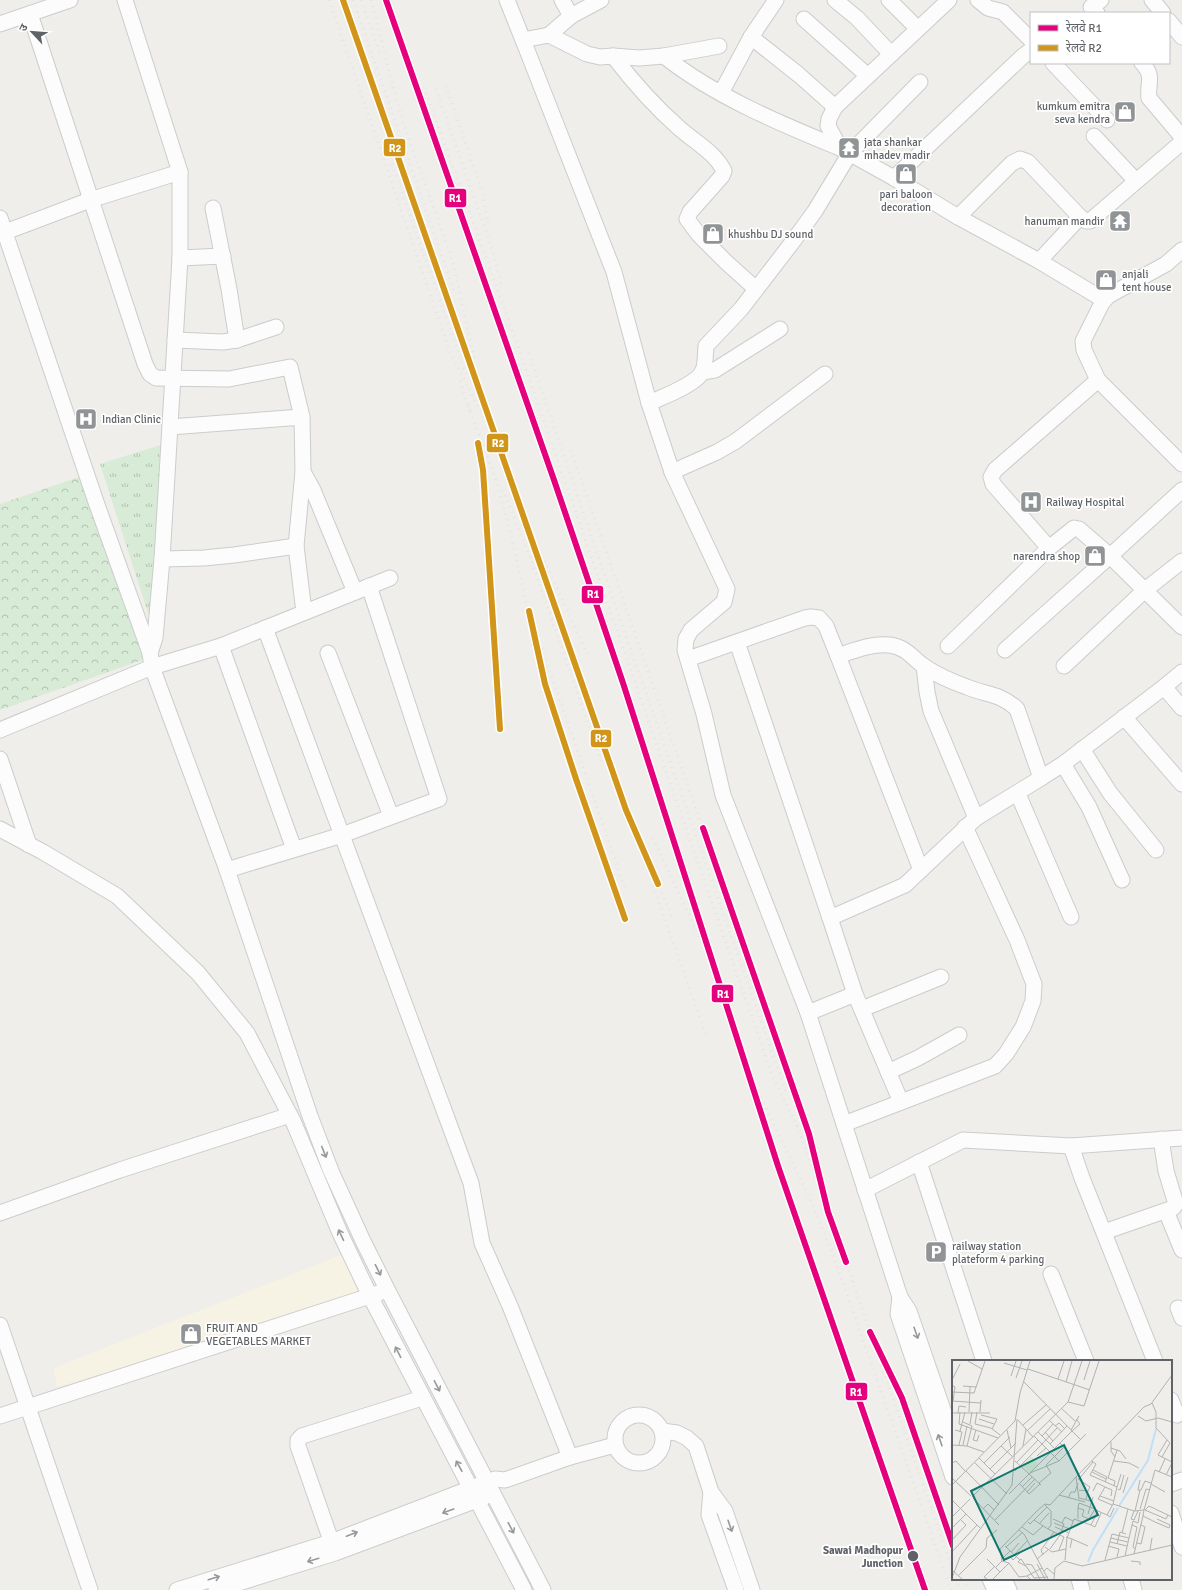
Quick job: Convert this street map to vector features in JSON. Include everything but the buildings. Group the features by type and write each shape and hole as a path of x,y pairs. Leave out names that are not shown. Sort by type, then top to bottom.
{"street":[{"path":"0,24 70,0"},
{"path":"125,0 180,172 180,258 176,340 172,378 162,559 155,638 151,660"},
{"path":"507,0 614,272 649,403 672,472 727,589 724,602 691,630 686,639 685,650 704,714 722,795 808,1013 900,1297 909,1311 952,1436"},
{"path":"562,0 571,16"},
{"path":"522,40 549,35 571,16 601,0"},
{"path":"722,93 751,37 776,0"},
{"path":"835,0 857,18 892,54"},
{"path":"889,0 918,29"},
{"path":"845,151 828,126 835,107 949,0"},
{"path":"978,0 988,8 1003,12 1030,39"},
{"path":"1152,0 1162,12"},
{"path":"30,14 90,200 145,364 150,374 156,378 229,379 290,368 302,417 303,472 296,546 304,612"},
{"path":"804,19 868,76"},
{"path":"1170,22 1182,37"},
{"path":"549,35 587,54 600,57 614,56 639,58 664,56 719,46"},
{"path":"751,37 799,75 835,107"},
{"path":"894,178 1030,51"},
{"path":"614,56 636,86 647,98 677,126 718,160 724,171 722,176 690,212 687,219 694,229 726,262 756,289"},
{"path":"664,56 677,66 722,93 794,130 845,151 894,178 958,217 1039,261 1104,300"},
{"path":"1054,64 1107,120"},
{"path":"1143,64 1148,70 1150,77 1148,91 1149,98 1182,137"},
{"path":"649,403 697,378 702,372 706,363 706,346 741,309 815,211 845,151 920,82"},
{"path":"1094,136 1136,181"},
{"path":"958,217 1012,162 1020,159 1028,162 1080,217 1086,221 1090,221 1182,142"},
{"path":"180,172 2,228 151,660 227,870 310,1116 331,1171 387,1289 543,1590"},
{"path":"213,208 230,289 237,340"},
{"path":"1039,261 1080,217"},
{"path":"1182,250 1166,264 1108,296 1104,300 1084,341 1084,350 1098,380 1182,464"},
{"path":"180,258 223,256"},
{"path":"176,340 223,342 237,340 276,328"},
{"path":"702,372 715,370 780,329"},
{"path":"672,472 717,452 736,441 825,374"},
{"path":"1049,548 994,484 992,477 995,470 1098,380"},
{"path":"170,426 302,417"},
{"path":"303,472 312,490 354,592"},
{"path":"1005,650 1182,490"},
{"path":"948,646 1049,548 1074,528 1079,529 1110,556 1182,627"},
{"path":"162,559 204,558 296,546"},
{"path":"1064,666 1145,590 1182,561"},
{"path":"0,730 151,660 221,646 390,578"},
{"path":"227,870 342,835 439,799 369,586"},
{"path":"688,659 805,618 819,618 826,626 921,870"},
{"path":"265,628 471,1183 482,1243 510,1306 570,1457"},
{"path":"737,642 855,994 901,1102"},
{"path":"838,656 875,646 889,645 910,653 924,666 967,688 994,694 1011,704 1017,709 1041,778"},
{"path":"221,646 294,849"},
{"path":"328,653 391,816"},
{"path":"844,1124 994,1066 1006,1054 1023,1027 1033,1001 1034,984 970,822 931,711 924,666"},
{"path":"830,918 905,885 970,822 1018,794 1063,764 1182,672"},
{"path":"1164,687 1182,708"},
{"path":"1124,717 1182,784"},
{"path":"1082,749 1110,793 1156,850"},
{"path":"0,759 29,845"},
{"path":"1063,764 1089,807 1122,880"},
{"path":"1089,807 1110,793"},
{"path":"1018,794 1071,917"},
{"path":"0,830 117,896 198,973 247,1033 292,1118 340,1233 370,1296 422,1398 475,1495 524,1590"},
{"path":"862,1009 941,977"},
{"path":"808,1013 855,994"},
{"path":"888,1072 918,1058 959,1035"},
{"path":"0,1213 120,1170 221,1137 292,1118 310,1116"},
{"path":"865,1190 963,1140 1071,1146 1182,1138"},
{"path":"1104,1232 1166,1211 1173,1208 1176,1204 1166,1171 1161,1139"},
{"path":"1071,1146 1082,1178 1155,1360"},
{"path":"919,1162 984,1360"},
{"path":"1166,1211 1182,1250"},
{"path":"1051,1274 1086,1360"},
{"path":"0,1416 370,1296 387,1289"},
{"path":"900,1297 898,1314 952,1474"},
{"path":"0,1325 90,1590"},
{"path":"333,1547 298,1446 298,1440 302,1436 422,1398"},
{"path":"1172,1402 1177,1415"},
{"path":"636,1415 644,1415 652,1418 658,1424 664,1439 659,1454 653,1460 638,1464 623,1458 615,1445 617,1428 628,1417 636,1415"},
{"path":"662,1431 682,1435 696,1446 711,1492 725,1511 752,1590"},
{"path":"216,1590 475,1495 490,1488 500,1488 505,1480 570,1457 615,1445"},
{"path":"1172,1484 1182,1480"},
{"path":"711,1492 709,1515 736,1590"},
{"path":"1172,1516 1182,1547"},
{"path":"177,1590 333,1547"},
{"path":"990,1580 994,1590"},
{"path":"1004,1580 1009,1590"},
{"path":"1078,1580 1082,1590"},
{"path":"1131,1580 1134,1590"}],"shaded area":[{"name":"FRUIT AND VEGETABLES MARKET","path":"349,1252 360,1299 57,1387 54,1368"}],"green space":[{"path":"170,442 159,647 100,464"},
{"path":"85,475 151,657 0,710 0,504"}],"railway":[{"path":"329,0 450,352 486,422"},
{"path":"343,0 626,810 673,919"},
{"path":"353,0 454,291"},
{"path":"361,0 380,54"},
{"path":"371,0 401,116 453,262 475,362"},
{"path":"446,86 483,194 488,224"},
{"path":"436,89 493,251 501,284"},
{"path":"426,93 509,321 772,1075 799,1130"},
{"path":"392,164 466,374"},
{"path":"500,326 522,373"},
{"path":"529,353 601,565 787,1095"},
{"path":"460,381 470,411"},
{"path":"468,406 495,477 510,531 545,684 576,779 625,919"},
{"path":"479,446 483,470 500,729"},
{"path":"571,450 809,1134 816,1163"},
{"path":"502,490 529,554 601,761"},
{"path":"544,561 590,659"},
{"path":"542,648 625,888"},
{"path":"653,838 715,971"},
{"path":"653,886 706,1035"},
{"path":"745,1065 811,1201 832,1252 951,1590"},
{"path":"797,1125 828,1212"},
{"path":"827,1208 854,1284"},
{"path":"852,1280 952,1568"},
{"path":"887,1368 902,1398 952,1543"},
{"path":"956,1580 960,1590"},
{"path":"965,1580 968,1590"}],"rail line":[{"name":"R2","path":"343,0 626,810 658,884"},
{"name":"R1","path":"386,0 554,480 623,683 778,1166 925,1590"},
{"name":"R2","path":"478,443 483,470 500,729"},
{"name":"R2","path":"529,611 545,684 576,779 625,919"},
{"name":"R1","path":"703,828 809,1134 828,1212 846,1262"},
{"name":"R1","path":"870,1332 902,1398 952,1543"}],"place":[{"name":"kumkum emitra seva kendra","path":"1125,112"},
{"name":"jata shankar mhadev madir","path":"849,148"},
{"name":"pari baloon decoration","path":"906,174"},
{"name":"hanuman mandir","path":"1120,221"},
{"name":"khushbu DJ sound","path":"713,234"},
{"name":"anjali tent house","path":"1106,280"},
{"name":"Indian Clinic","path":"86,419"},
{"name":"Railway Hospital","path":"1031,502"},
{"name":"narendra shop","path":"1095,556"},
{"name":"railway station plateform 4 parking","path":"936,1252"},
{"name":"FRUIT AND VEGETABLES MARKET","path":"191,1334"},
{"name":"Sawai Madhopur Junction","path":"913,1556"}]}
